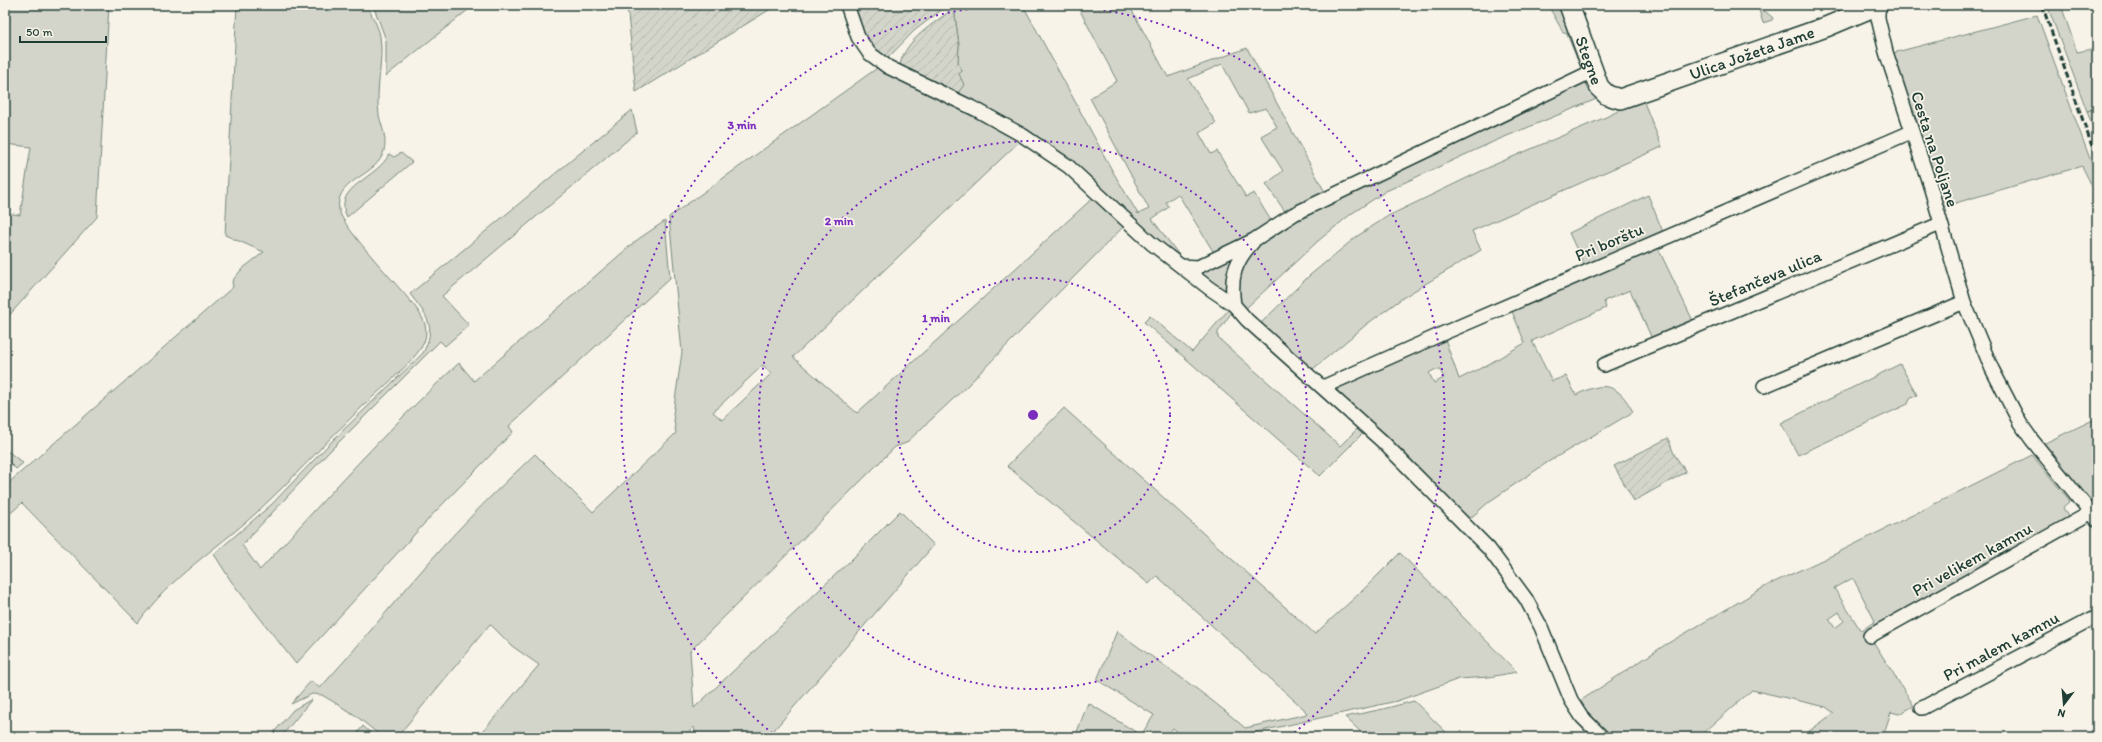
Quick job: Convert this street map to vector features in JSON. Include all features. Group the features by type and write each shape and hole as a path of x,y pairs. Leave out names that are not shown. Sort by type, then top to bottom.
{"street":[{"path":"847,5 858,37 869,53 888,67 977,110 1022,135 1068,166 1151,243 1234,304 1247,320 1323,387 1382,442 1489,549 1526,599 1541,627 1571,700 1582,717 1602,737"},
{"name":"Stegne","path":"1569,5 1599,87 1611,98 1625,99"},
{"name":"Ulica Jožeta Jame","path":"1625,99 1839,22 1878,5"},
{"name":"Cesta na Poljane","path":"1878,5 1878,18 1886,52 1911,132 1931,189 1964,302 1992,369 2020,422 2094,516"},
{"path":"1181,266 1198,267 1259,237 1294,214 1593,71"},
{"name":"Pri borštu","path":"1323,387 1444,333 1911,132"},
{"name":"Štefančeva ulica","path":"1604,365 1940,224"},
{"path":"1234,304 1232,284 1235,268 1240,257 1259,237"},
{"path":"1764,386 1964,302"},
{"name":"Pri velikem kamnu","path":"1870,636 2094,516"},
{"name":"Pri malem kamnu","path":"1922,708 2097,616"}],"shaded area":[{"path":"5,5 109,5 97,217 5,320 5,213 20,215 31,147 5,144"},
{"path":"237,5 367,5 380,36 381,56 378,105 385,145 382,156 377,163 342,192 339,200 339,210 343,219 361,244 419,312 425,324 426,333 424,342 420,349 405,367 348,420 255,514 164,591 138,623 22,503 5,518 5,486 233,287 232,281 242,269 264,252 225,235"},
{"path":"373,5 474,5 386,76 386,40"},
{"path":"627,5 653,5 656,8 663,5 777,5 636,92"},
{"path":"852,5 948,5 914,31 886,60 879,55 864,36"},
{"path":"959,5 1023,5 1113,172 1138,214 1149,209 1090,98 1117,81 1077,5 1129,5 1168,77 1247,48 1326,194 1286,213 1266,184 1283,171 1261,136 1277,127 1266,108 1249,113 1222,64 1188,79 1216,123 1199,133 1211,154 1217,151 1246,197 1254,193 1273,224 1216,256 1178,194 1166,202 1169,207 1152,219 1182,259 1181,261 1146,230 957,94 959,74 962,71 958,63 959,45 954,8"},
{"path":"1548,5 1561,5 1580,59 1578,61 1566,32 1563,32"},
{"path":"2047,5 2061,5 2077,52 2093,49 2095,57 2097,57 2097,108 2087,111"},
{"path":"954,8 959,45 958,63 962,71 959,74 964,85 957,94 900,65 903,56 914,39"},
{"path":"1759,10 1766,12 1773,18 1772,20 1763,23"},
{"path":"2037,15 2097,178 2097,196 2082,166 1942,207 1931,168 1893,53"},
{"path":"880,66 1021,140 793,357 857,413 1095,196 1126,224 966,387 906,443 895,447 690,651 694,708 850,561 900,511 934,545 768,737 696,737 694,727 683,737 478,737 539,665 512,646 490,624 397,737 382,737 355,715 322,695 312,694 291,704 311,681 320,688 443,546 535,454 593,512 676,433 673,414 682,352 669,217","holes":["763,365 771,374 722,420 713,412"]},
{"path":"1581,82 1588,82 1599,98 1495,141 1386,191 1351,214 1318,241 1244,310 1240,305 1237,275 1253,248 1300,216 1535,108"},
{"path":"1643,100 1662,147 1472,231 1481,250 1404,297 1367,324 1313,369 1260,324 1309,276 1356,237 1388,216 1496,164 1606,117 1618,111 1620,108"},
{"path":"2097,108 2097,140 2087,111"},
{"path":"632,110 637,132 442,296 469,325 445,346 440,341 327,454 242,545 260,570 382,439 459,363 474,381 637,240 665,221 670,278 509,426 513,432 433,514 296,664 231,581 214,554 272,504 334,439 423,353 427,344 430,328 425,315 410,294"},
{"path":"401,153 412,162 347,217 344,207 345,198 351,190 376,170 389,154 394,157"},
{"path":"1648,195 1663,232 1585,267 1569,233"},
{"path":"1657,246 1694,323 1653,341 1630,290 1604,301 1606,308 1532,341 1552,381 1566,376 1576,395 1595,388 1609,387 1622,395 1633,412 1548,462 1490,501 1466,522 1337,390 1339,385 1445,339 1459,379 1525,343 1511,309","holes":["1434,370 1440,370 1444,378 1434,383 1429,373"]},
{"path":"1235,254 1228,294 1225,297 1195,270"},
{"path":"1229,309 1232,312 1218,332 1218,338 1340,446 1360,426 1365,431 1320,476 1144,322 1150,316 1192,352"},
{"path":"1900,364 1917,395 1910,399 1908,404 1798,455 1781,423"},
{"path":"1064,408 1315,634 1361,592 1400,553 1517,672 1489,677 1459,679 1397,701 1232,737 1183,737 1173,728 1167,736 1168,737 1075,737 1088,703 1141,735 1154,715 1097,680 1117,631 1198,690 1245,728 1307,714 1304,709 1157,576 1149,584 1007,466"},
{"path":"2097,418 2097,510 2043,444"},
{"path":"1668,438 1674,454 1686,472 1634,501 1614,466"},
{"path":"5,449 23,463 16,469 5,458"},
{"path":"2032,455 2070,501 2063,507 2070,521 1869,635 1914,706 1899,714 1891,712 1884,733 1887,737 1801,737 1834,713 1826,707 1752,690 1699,737 1609,737 1589,719 1577,703 1665,645 1768,585 1835,554","holes":["1853,578 1875,621 1861,631 1834,588","1839,612 1844,621 1835,628 1829,619"]},
{"path":"312,699 281,737 270,737 293,710"},
{"path":"1414,701 1451,737 1366,737 1345,717 1383,709"},
{"path":"363,726 374,736 376,737 354,737"}],"railway":[{"path":"2042,5 2097,160"}]}
